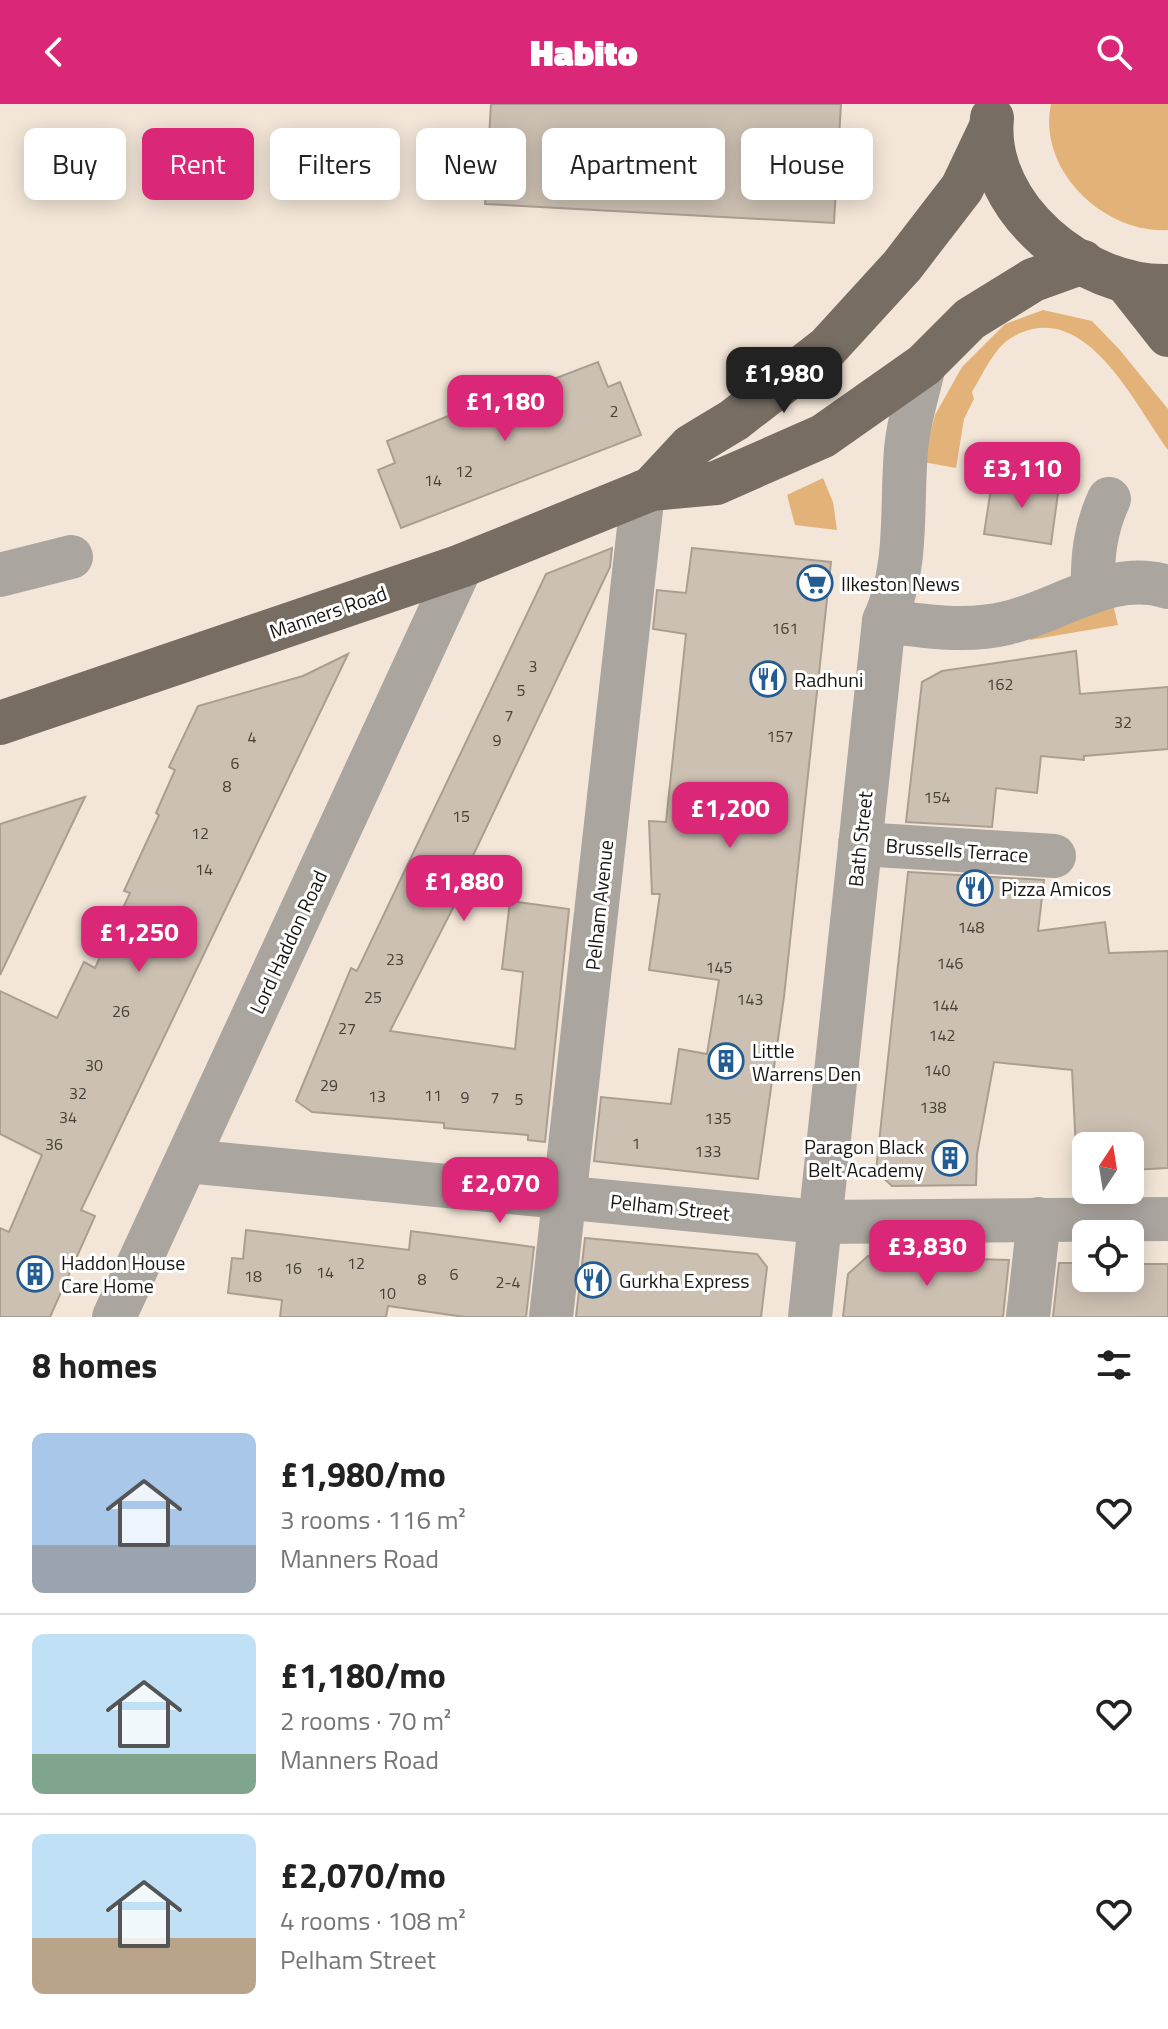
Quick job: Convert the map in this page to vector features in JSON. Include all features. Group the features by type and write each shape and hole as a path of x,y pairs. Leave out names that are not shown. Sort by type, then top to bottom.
{"main road":[{"path":"992,116 995,156 1021,210 1045,237 1083,262 1148,285 1168,335"},
{"name":"Manners Road","path":"647,490 691,446 734,420 827,348 902,266 962,188 992,116"},
{"name":"Manners Road","path":"0,723 461,566 647,490 716,483 823,436 924,365 970,319 1033,280 1083,262"}],"street":[{"name":"Bath Street","path":"810,1317 884,621 897,593 907,504 906,445 924,365"},
{"name":"Pelham Avenue","path":"551,1317 647,490"},
{"path":"1093,591 1094,546 1099,520 1109,499"},
{"path":"0,575 71,557"},
{"name":"Lord Haddon Road","path":"114,1317 461,566"},
{"path":"884,621 947,629 984,627 1027,617 1093,591 1129,581 1168,587"},
{"name":"Brussells Terrace","path":"860,844 1054,856"},
{"name":"Pelham Street","path":"187,1161 819,1222 1168,1219"},
{"path":"1028,1317 1039,1219"}],"shaded area":[{"path":"1051,104 1168,104 1168,230 1144,228 1121,221 1099,209 1080,193 1065,174 1054,152 1049,129"},
{"path":"1043,310 1092,321 1119,349 1168,409 1168,450 1104,360 1084,342 1062,330 1037,328 1011,338 984,371 972,392 974,399 964,419 956,468 923,462 935,415 962,367 1005,324"},
{"path":"823,478 833,502 837,530 795,525 787,495"},
{"path":"1113,604 1118,625 1030,640 1029,633"}],"building":[{"path":"491,104 841,104 840,128 741,128 741,200 835,200 834,223 485,204 485,200 526,200 526,128 490,128"},
{"path":"598,362 608,387 620,382 641,435 401,528 378,470 395,463 387,441 531,382 533,387"},
{"path":"993,475 1059,486 1051,544 984,534"},
{"path":"612,548 610,567 469,864 474,867 390,1031 515,1049 523,972 502,969 510,901 569,909 545,1142 528,1140 528,1135 444,1128 444,1123 312,1112 296,1101 351,968 357,971 546,574"},
{"path":"692,548 831,562 784,997 758,1179 594,1161 601,1097 671,1104 679,1049 707,1054 719,980 649,970 660,894 652,894 649,821 666,822 686,634 653,629 657,590 686,593"},
{"path":"1076,651 1080,694 1168,687 1168,749 1084,756 1084,760 1041,756 1037,793 996,788 992,827 906,822 922,682 942,671"},
{"path":"348,654 81,1210 95,1216 50,1317 0,1317 0,1228 9,1232 42,1155 0,1134 0,991 57,1018 84,962 95,968 130,893 124,891 159,815 156,813 175,770 169,767 198,706 303,676"},
{"path":"85,797 0,975 0,824"},
{"path":"908,872 1044,880 1038,931 1105,922 1109,953 1168,951 1168,1168 1144,1169 1144,1132 1075,1132 1072,1070 994,1062 977,1154 976,1185 892,1186 876,1171"},
{"path":"246,1230 409,1250 411,1231 534,1247 526,1317 465,1317 388,1306 386,1317 280,1317 282,1300 228,1293 232,1258 243,1259"},
{"path":"585,1238 757,1254 767,1267 761,1317 576,1317"},
{"path":"868,1256 1009,1260 1003,1317 843,1317 848,1274"},
{"path":"1059,1263 1072,1263 1072,1292 1144,1292 1144,1264 1168,1264 1168,1317 1053,1317"}],"place":[{"name":"Ilkeston News","path":"815,583"},
{"name":"Radhuni","path":"768,679"},
{"name":"Pizza Amicos","path":"975,888"},
{"name":"Little Warrens Den","path":"726,1061"},
{"name":"Paragon Black Belt Academy","path":"950,1158"},
{"name":"Haddon House Care Home","path":"35,1274"},
{"name":"Gurkha Express","path":"593,1280"}]}
